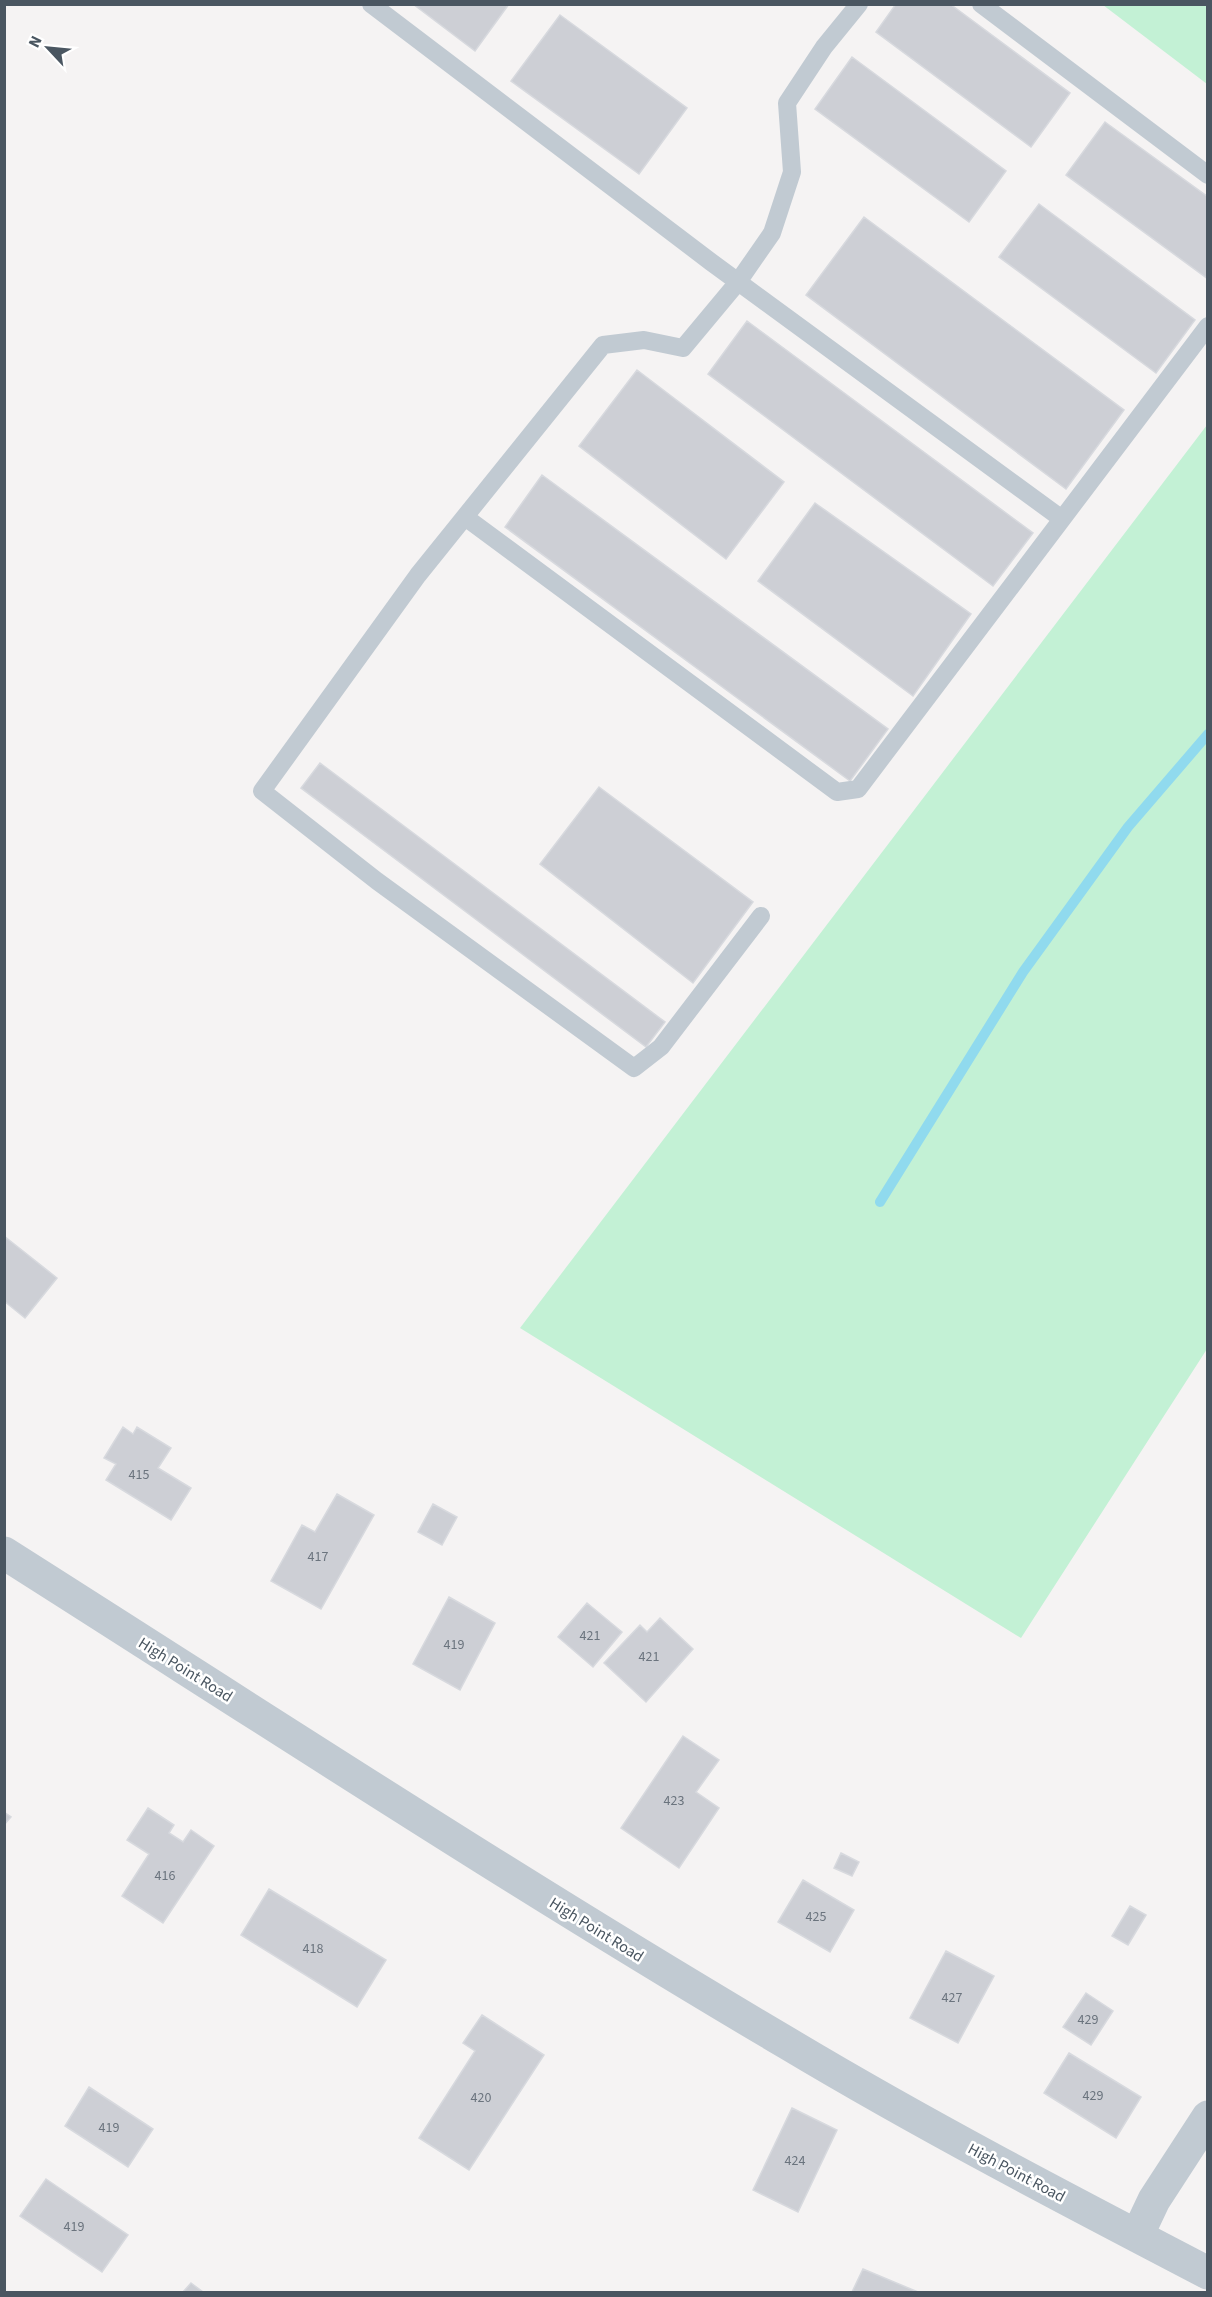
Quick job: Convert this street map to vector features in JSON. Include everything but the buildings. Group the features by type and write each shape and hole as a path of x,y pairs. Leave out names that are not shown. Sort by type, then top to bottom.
{"street":[{"name":"High Point Road","path":"4,1553 622,1945 935,2128 1208,2273"},
{"path":"1137,2236 1154,2200 1208,2117"}],"lane":[{"path":"371,4 738,282 1062,519"},
{"path":"761,916 661,1047 634,1068 377,881 262,791 418,575 603,345 644,340 683,348 738,282 772,233 792,172 787,103 824,47 860,4"},
{"path":"981,4 1208,175"},
{"path":"465,517 837,792 858,789 1208,326"}],"green space":[{"path":"1103,5 1207,5 1207,84"},
{"path":"1207,425 1207,1349 1021,1638 520,1328"}],"waterway":[{"path":"880,1202 1023,972 1128,827 1208,734"}]}
